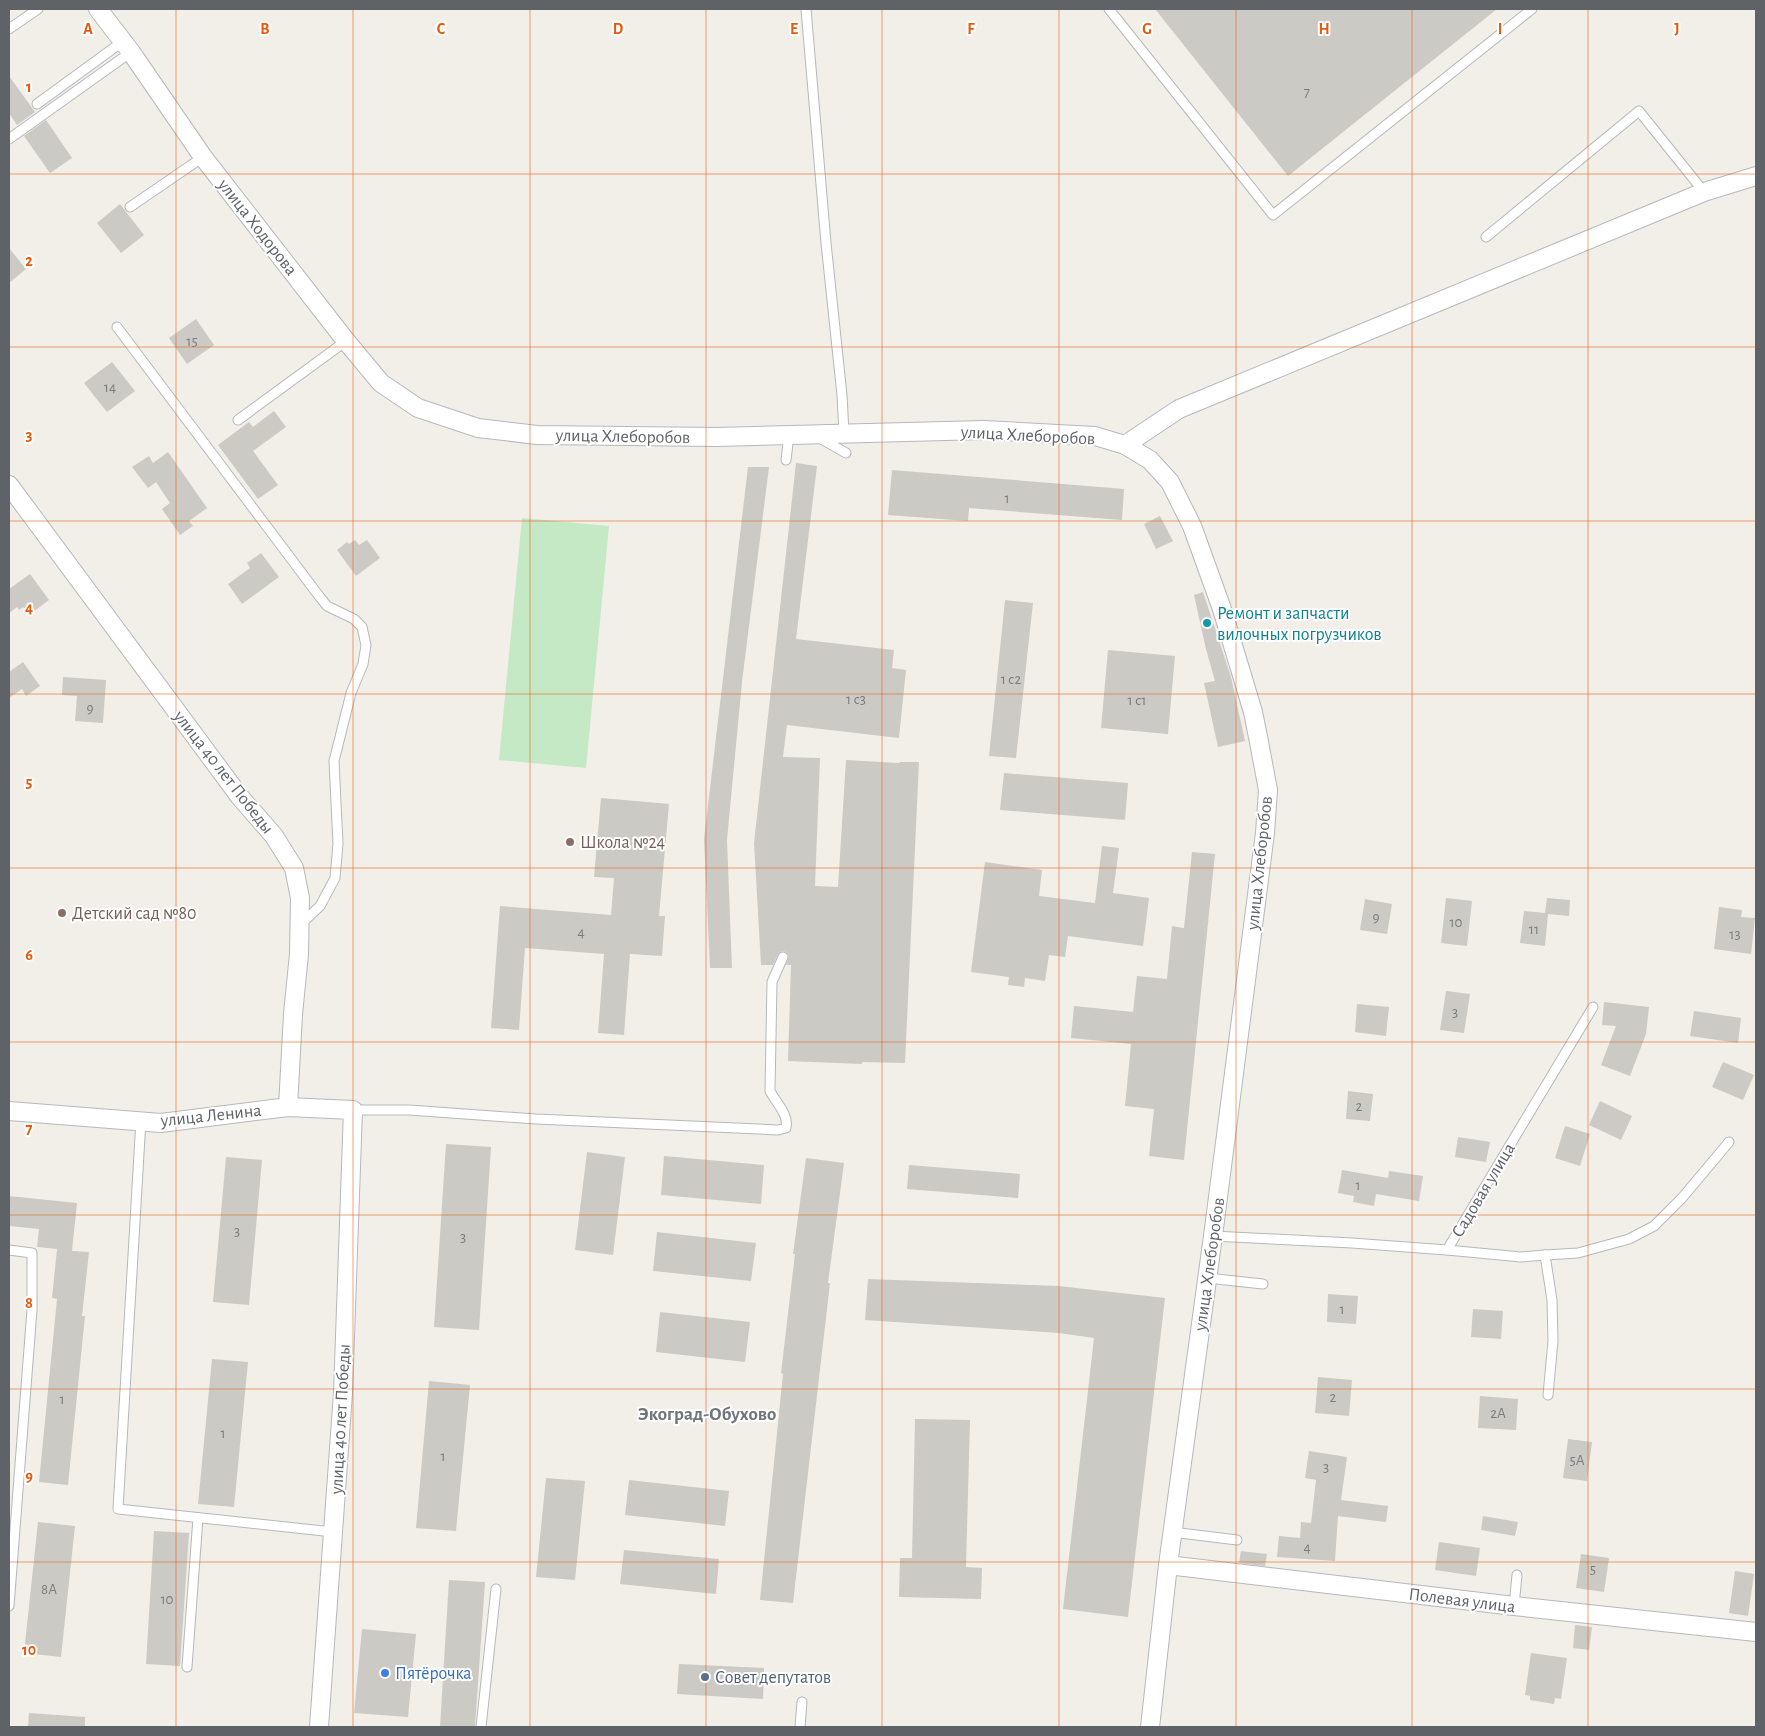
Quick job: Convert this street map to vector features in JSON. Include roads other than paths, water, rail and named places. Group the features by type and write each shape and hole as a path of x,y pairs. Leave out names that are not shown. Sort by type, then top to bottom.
{"street":[{"name":"улица Ходорова","path":"98,9 204,157 346,341 381,383 418,408 443,417"},
{"path":"1125,445 1179,409 1704,192 1756,176"},
{"name":"улица Хлеборобов","path":"443,417 478,428 536,435 652,437 984,430 1095,436 1125,445 1150,460 1170,482 1192,526 1222,609 1253,712 1268,790 1265,833 1213,1236 1172,1532 1150,1727"},
{"name":"улица 40 лет Победы","path":"9,485 240,796 274,836 294,868 300,898 300,925 288,1107"},
{"name":"улица Ленина","path":"9,1111 161,1123 288,1107 353,1110"},
{"name":"улица 40 лет Победы","path":"319,1727 343,1393 353,1110"},
{"name":"Полевая улица","path":"1168,1565 1514,1606 1756,1632"}],"lane":[{"path":"9,29 38,9"},
{"path":"806,9 844,434"},
{"path":"1108,9 1273,215 1532,9"},
{"path":"37,104 127,47"},
{"path":"9,138 127,47"},
{"path":"1486,237 1640,111 1704,192"},
{"path":"130,207 204,157"},
{"path":"117,327 327,606 354,619 362,627 366,645 363,664 351,693 334,761 338,844 335,878 320,906 300,925"},
{"path":"238,420 346,341"},
{"path":"813,434 846,453"},
{"path":"786,460 790,435"},
{"path":"353,1110 409,1110 769,1130 786,1128 787,1122 783,1110 770,1091 772,982 783,957"},
{"name":"Садовая улица","path":"1213,1236 1447,1250 1593,1007"},
{"path":"141,1120 118,1509 333,1532"},
{"path":"1447,1250 1521,1257 1578,1253 1629,1240 1654,1226 1682,1198 1729,1142"},
{"path":"9,1250 32,1252 32,1310 9,1606"},
{"path":"1545,1255 1552,1300 1553,1341 1548,1394"},
{"path":"1207,1278 1263,1284"},
{"path":"188,1667 198,1518"},
{"path":"1172,1532 1237,1540"},
{"path":"1514,1606 1517,1574"},
{"path":"481,1727 496,1589"},
{"path":"800,1727 802,1702"}],"place":[{"name":"Ремонт и запчасти вилочных погрузчиков","path":"1207,623"},
{"name":"Школа №24","path":"570,842"},
{"name":"Детский сад №80","path":"62,913"},
{"name":"Пятёрочка","path":"385,1673"},
{"name":"Совет депутатов","path":"705,1677"}],"district":[{"name":"Экоград-Обухово","path":"707,1413"}]}
